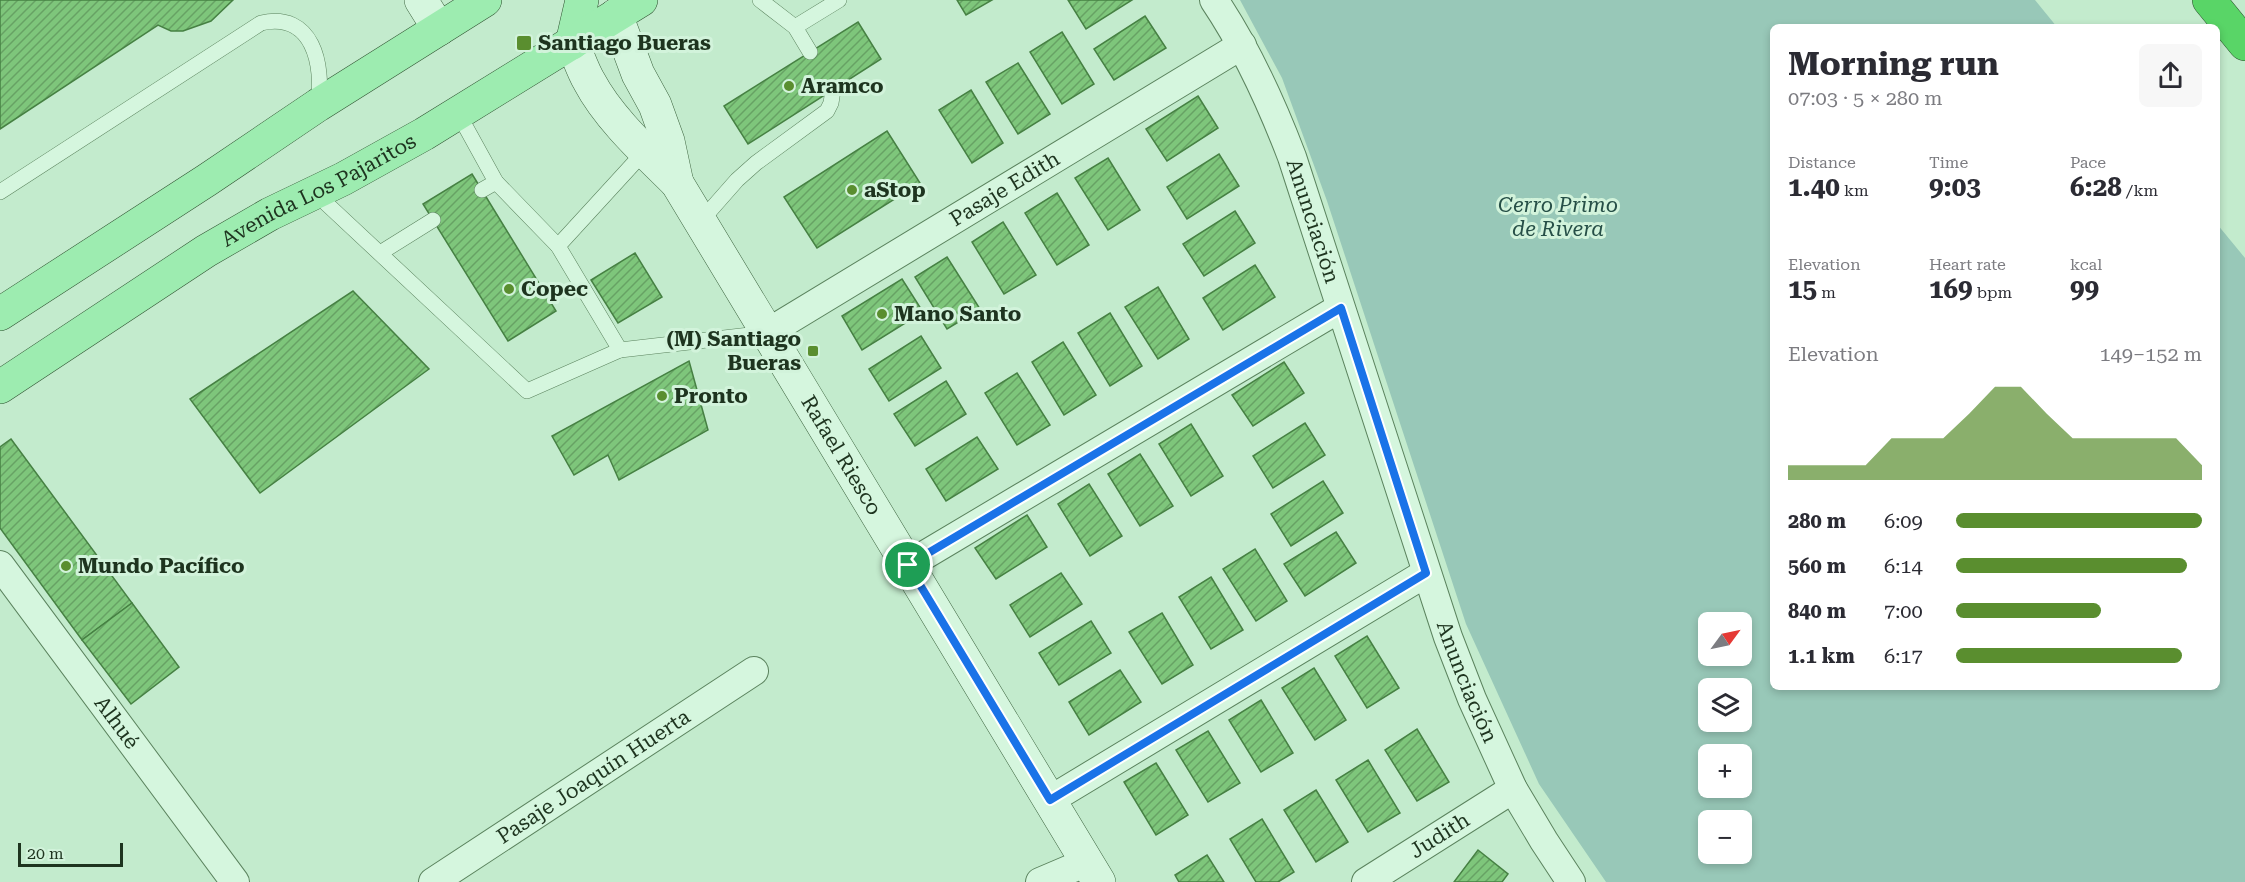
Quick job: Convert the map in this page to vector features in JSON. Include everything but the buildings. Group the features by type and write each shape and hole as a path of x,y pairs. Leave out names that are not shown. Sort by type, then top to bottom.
{"highway":[{"path":"2209,0 2245,44"}],"main road":[{"path":"421,0 439,29"},
{"path":"0,314 318,105 484,0"},
{"path":"572,43 582,0"},
{"name":"Avenida Los Pajaritos","path":"0,387 206,251 270,213 343,179 458,113 628,8"},
{"name":"Rafael Riesco","path":"628,8 638,74 655,105 668,141 677,183"},
{"name":"Rafael Riesco","path":"572,43 587,80 599,99 645,152 677,183 1093,872"}],"street":[{"name":"Anunciación","path":"1214,0 1242,45 1276,114 1292,157 1426,573 1472,699 1513,789 1571,882"},
{"name":"Pasaje Edith","path":"767,333 1242,45"},
{"path":"908,565 1341,308"},
{"name":"Alhué","path":"0,565 235,882"},
{"path":"1050,800 1426,573"},
{"name":"Pasaje Joaquín Huerta","path":"433,882 754,671"},
{"name":"Judith","path":"1365,882 1513,789"},
{"path":"1040,882 1093,872"}],"lane":[{"path":"760,0 795,27 810,52"},
{"path":"795,27 839,0"},
{"path":"0,192 261,23 282,21 292,25 312,44 320,74 318,105"},
{"path":"700,222 756,163 827,111 833,90"},
{"path":"458,113 489,186 558,246 620,350"},
{"path":"558,246 645,152"},
{"path":"314,192 527,391 620,350 767,333"},
{"path":"380,253 433,220"}],"green space":[{"name":"Cerro Primo de Rivera","path":"1240,0 2035,0 2055,24 1770,24 1770,690 2220,690 2220,228 2245,258 2245,882 1606,882 1539,784 1466,624 1327,201 1282,78"}],"place":[{"name":"Santiago Bueras","path":"524,43"},
{"name":"Aramco","path":"789,86"},
{"name":"aStop","path":"852,190"},
{"name":"Copec","path":"509,289"},
{"name":"Mano Santo","path":"882,314"},
{"name":"(M) Santiago Bueras","path":"813,351"},
{"name":"Pronto","path":"662,396"},
{"name":"Mundo Pacífico","path":"66,566"}],"route":[{"path":"1341,308 1426,573 1050,800 908,565 1341,308"}]}
